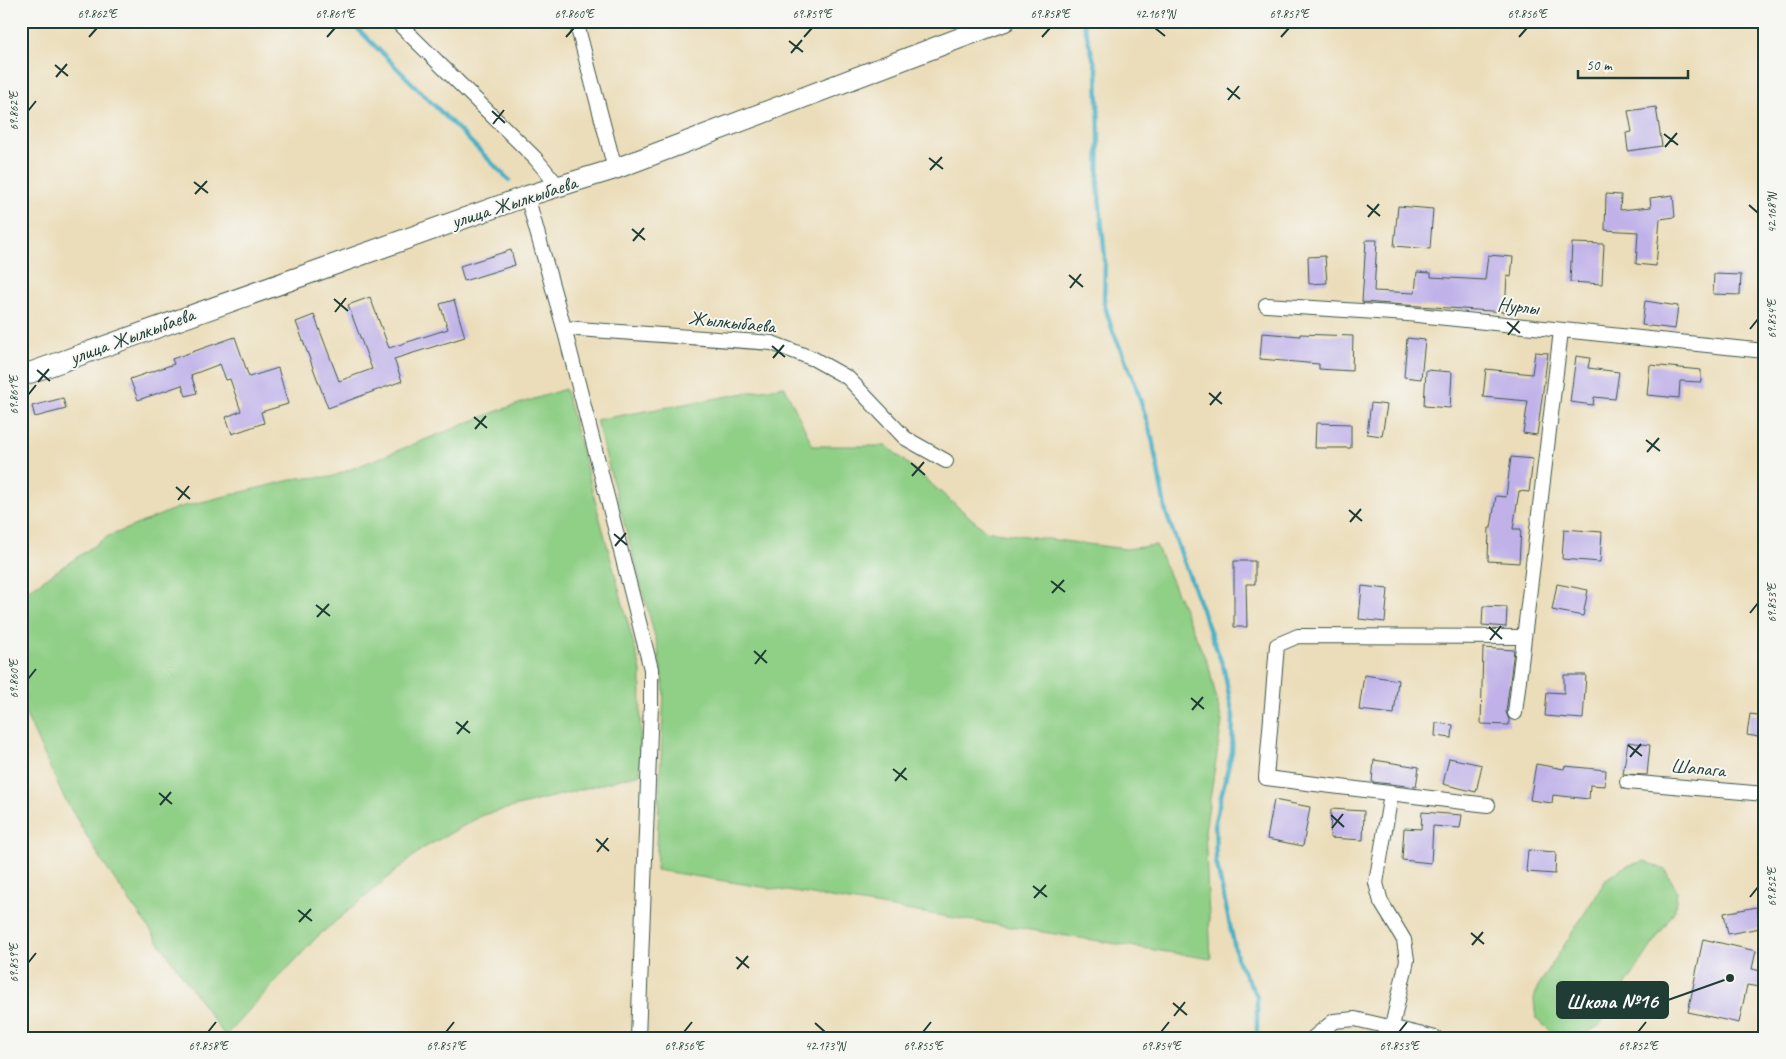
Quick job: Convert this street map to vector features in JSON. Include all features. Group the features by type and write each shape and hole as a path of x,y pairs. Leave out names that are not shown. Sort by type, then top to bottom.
{"main road":[{"name":"улица Жылкыбаева","path":"21,376 527,196 615,169 1005,21"}],"street":[{"path":"396,21 535,158 559,187"},
{"path":"576,21 615,169"},
{"path":"527,196 564,328 651,669 638,1038"},
{"name":"Нурлы","path":"1266,305 1408,314 1765,351"},
{"name":"Жылкыбаева","path":"564,328 772,343 814,359 848,378 905,438 946,461"},
{"path":"1514,713 1561,331"},
{"path":"1488,805 1266,778 1277,645 1298,636 1524,637"},
{"name":"Шапага","path":"1627,782 1765,794"},
{"path":"1391,794 1376,883 1381,902 1404,940 1407,960 1392,1027"},
{"path":"1313,1038 1334,1021 1356,1019 1436,1038"}],"green space":[{"path":"784,386 813,446 887,446 986,531 1126,549 1156,545 1209,667 1222,722 1205,831 1211,959 656,870 664,690 657,644 596,420"},
{"path":"565,389 641,671 640,774 483,815 422,849 317,937 225,1036 103,863 63,796 21,704 21,595 107,537 177,508 299,478 331,477 500,410"},
{"path":"1645,861 1665,870 1677,890 1675,910 1599,1026 1577,1038 1556,1035 1536,1019 1534,1000 1537,988 1607,878 1626,866"}],"building":[{"path":"1656,107 1662,146 1628,151 1626,133 1632,132 1628,111"},
{"path":"1606,194 1621,195 1620,210 1651,207 1650,198 1673,195 1675,217 1660,219 1656,266 1636,264 1638,232 1605,230"},
{"path":"1398,206 1433,209 1430,249 1394,246"},
{"path":"1366,240 1377,240 1374,291 1415,293 1417,272 1431,273 1431,277 1485,280 1488,255 1513,257 1511,277 1507,276 1505,312 1362,302"},
{"path":"1572,243 1604,244 1602,284 1570,282"},
{"path":"511,250 515,265 464,281 460,266"},
{"path":"1325,256 1327,283 1309,284 1308,257"},
{"path":"1714,274 1741,275 1740,295 1713,294"},
{"path":"370,297 389,348 448,329 440,304 454,300 465,337 394,359 402,381 328,408 296,322 314,315 339,381 372,369 348,305"},
{"path":"1645,301 1678,306 1675,329 1642,325"},
{"path":"1262,333 1300,336 1300,334 1353,336 1352,371 1319,369 1319,364 1260,359"},
{"path":"235,337 249,377 278,368 288,404 261,412 264,423 232,434 226,417 241,411 230,379 226,380 220,364 191,375 197,393 186,396 182,385 138,400 130,379 174,364 172,359"},
{"path":"1407,338 1425,340 1421,379 1404,377"},
{"path":"1535,352 1548,353 1537,435 1523,433 1528,401 1483,397 1486,369 1532,374"},
{"path":"1576,356 1590,358 1588,368 1619,372 1615,399 1594,397 1593,405 1570,402"},
{"path":"1650,365 1701,370 1701,382 1680,381 1679,398 1647,395"},
{"path":"1426,370 1452,372 1450,408 1424,406"},
{"path":"63,398 66,409 35,417 32,406"},
{"path":"1371,403 1387,405 1382,436 1367,434"},
{"path":"1316,423 1351,424 1351,448 1315,448"},
{"path":"1511,457 1533,459 1529,492 1519,491 1513,529 1521,529 1519,563 1488,561 1489,528 1491,528 1496,496 1506,497"},
{"path":"1564,529 1602,532 1600,562 1562,559"},
{"path":"1234,561 1255,561 1255,584 1246,584 1247,627 1234,627"},
{"path":"1557,584 1588,590 1583,616 1552,610"},
{"path":"1362,586 1388,589 1385,622 1359,619"},
{"path":"1483,606 1507,607 1506,627 1482,625"},
{"path":"1483,648 1514,650 1506,712 1509,725 1481,724"},
{"path":"1364,675 1398,680 1394,714 1359,710"},
{"path":"1564,675 1586,675 1583,719 1545,716 1547,692 1564,693"},
{"path":"1750,714 1765,716 1765,738 1747,735"},
{"path":"1436,723 1453,725 1452,738 1435,736"},
{"path":"1628,742 1650,745 1647,775 1623,774"},
{"path":"1449,758 1482,765 1476,792 1443,784"},
{"path":"1374,760 1419,767 1416,787 1372,782"},
{"path":"1536,764 1564,769 1565,766 1606,770 1605,786 1590,785 1589,799 1553,795 1552,803 1530,800"},
{"path":"1274,800 1310,807 1303,846 1267,839"},
{"path":"1331,809 1364,811 1363,840 1330,838"},
{"path":"1422,812 1462,815 1460,828 1433,826 1431,863 1402,860 1404,828 1421,829"},
{"path":"1528,850 1556,852 1555,874 1526,872"},
{"path":"1757,907 1760,928 1728,934 1724,913"},
{"path":"1703,939 1756,951 1752,969 1765,972 1765,988 1747,985 1739,1023 1688,1012"}],"waterway":[{"path":"350,21 509,180"},
{"path":"1083,21 1097,72 1098,185 1105,258 1104,303 1112,329 1135,383 1152,438 1166,513 1224,669 1233,717 1232,752 1215,821 1216,861 1238,962 1257,996 1257,1038"}],"place":[{"name":"Школа №16","path":"1730,978"}]}
